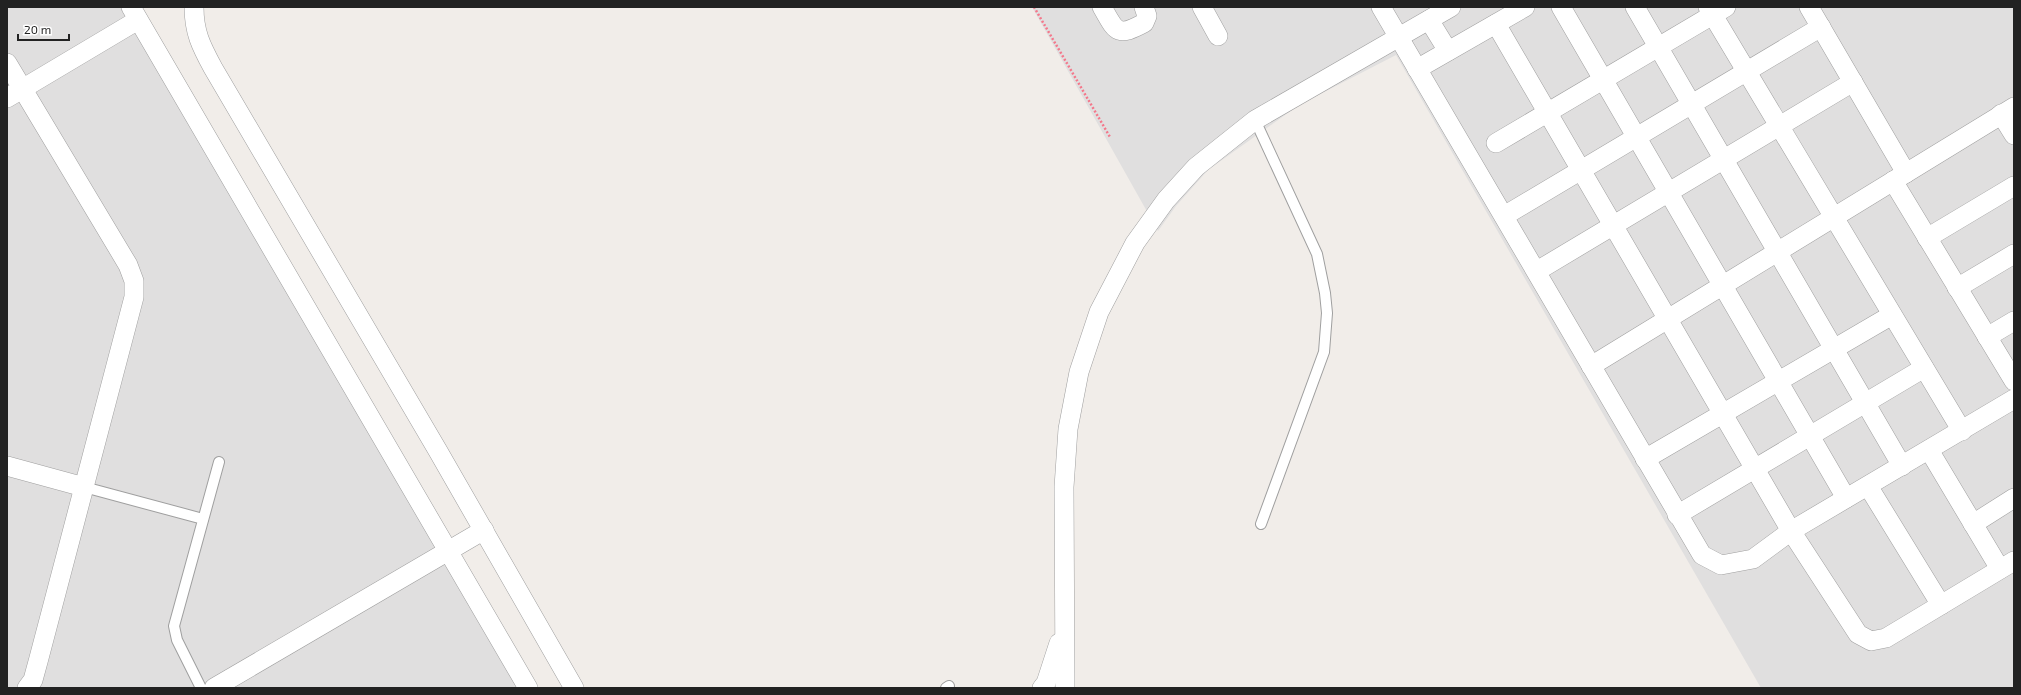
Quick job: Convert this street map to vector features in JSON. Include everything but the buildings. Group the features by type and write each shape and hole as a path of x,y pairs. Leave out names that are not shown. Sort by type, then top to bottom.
{"street":[{"path":"194,7 194,24 198,40 212,68 484,530 574,688"},
{"path":"1102,7 1115,28 1123,32 1127,32 1144,23 1147,16 1144,7"},
{"path":"1202,7 1218,36"},
{"path":"1381,7 1702,555 1721,565 1753,559 1792,531 2014,399"},
{"path":"1065,688 1064,488 1068,429 1079,372 1099,312 1135,243 1166,200 1196,166 1255,120 1452,7"},
{"path":"1417,69 1525,7"},
{"path":"1561,7 1846,498"},
{"path":"1635,7 1902,466"},
{"path":"1810,7 1853,82 1927,238 2014,381"},
{"path":"1496,143 1658,47 1716,10 1747,72 1962,431"},
{"path":"14,93 135,13 528,688"},
{"path":"1429,20 1448,51"},
{"path":"1496,24 1792,531 1858,634 1864,638 1879,641 1886,638 2007,565 1973,524 1929,450"},
{"path":"1504,216 1821,27"},
{"path":"7,63 14,93 128,266 134,281 134,297 84,488 33,680 27,688"},
{"path":"1537,271 1853,82"},
{"path":"1591,366 2007,110 2014,135"},
{"path":"1927,238 2014,186"},
{"path":"1957,288 2014,254"},
{"path":"1645,458 1834,350 1892,315"},
{"path":"1987,337 2014,321"},
{"path":"1677,514 1924,368"},
{"path":"7,466 84,488"},
{"path":"1868,486 1941,605"},
{"path":"1973,524 2014,498"},
{"path":"214,688 484,530"},
{"path":"1042,688 1046,683 1064,630"}],"lane":[{"path":"1255,120 1314,248 1322,273 1326,313 1324,352 1260,524"},
{"path":"201,688 177,640 174,626 219,462"},
{"path":"84,488 203,519"}],"path":[{"path":"1034,7 1110,137"}],"shaded area":[{"path":"7,7 121,7 517,688 7,688"},
{"path":"1032,7 2014,7 2014,688 1761,688 1396,55 1299,105 1208,170 1176,206 1158,231"}]}
